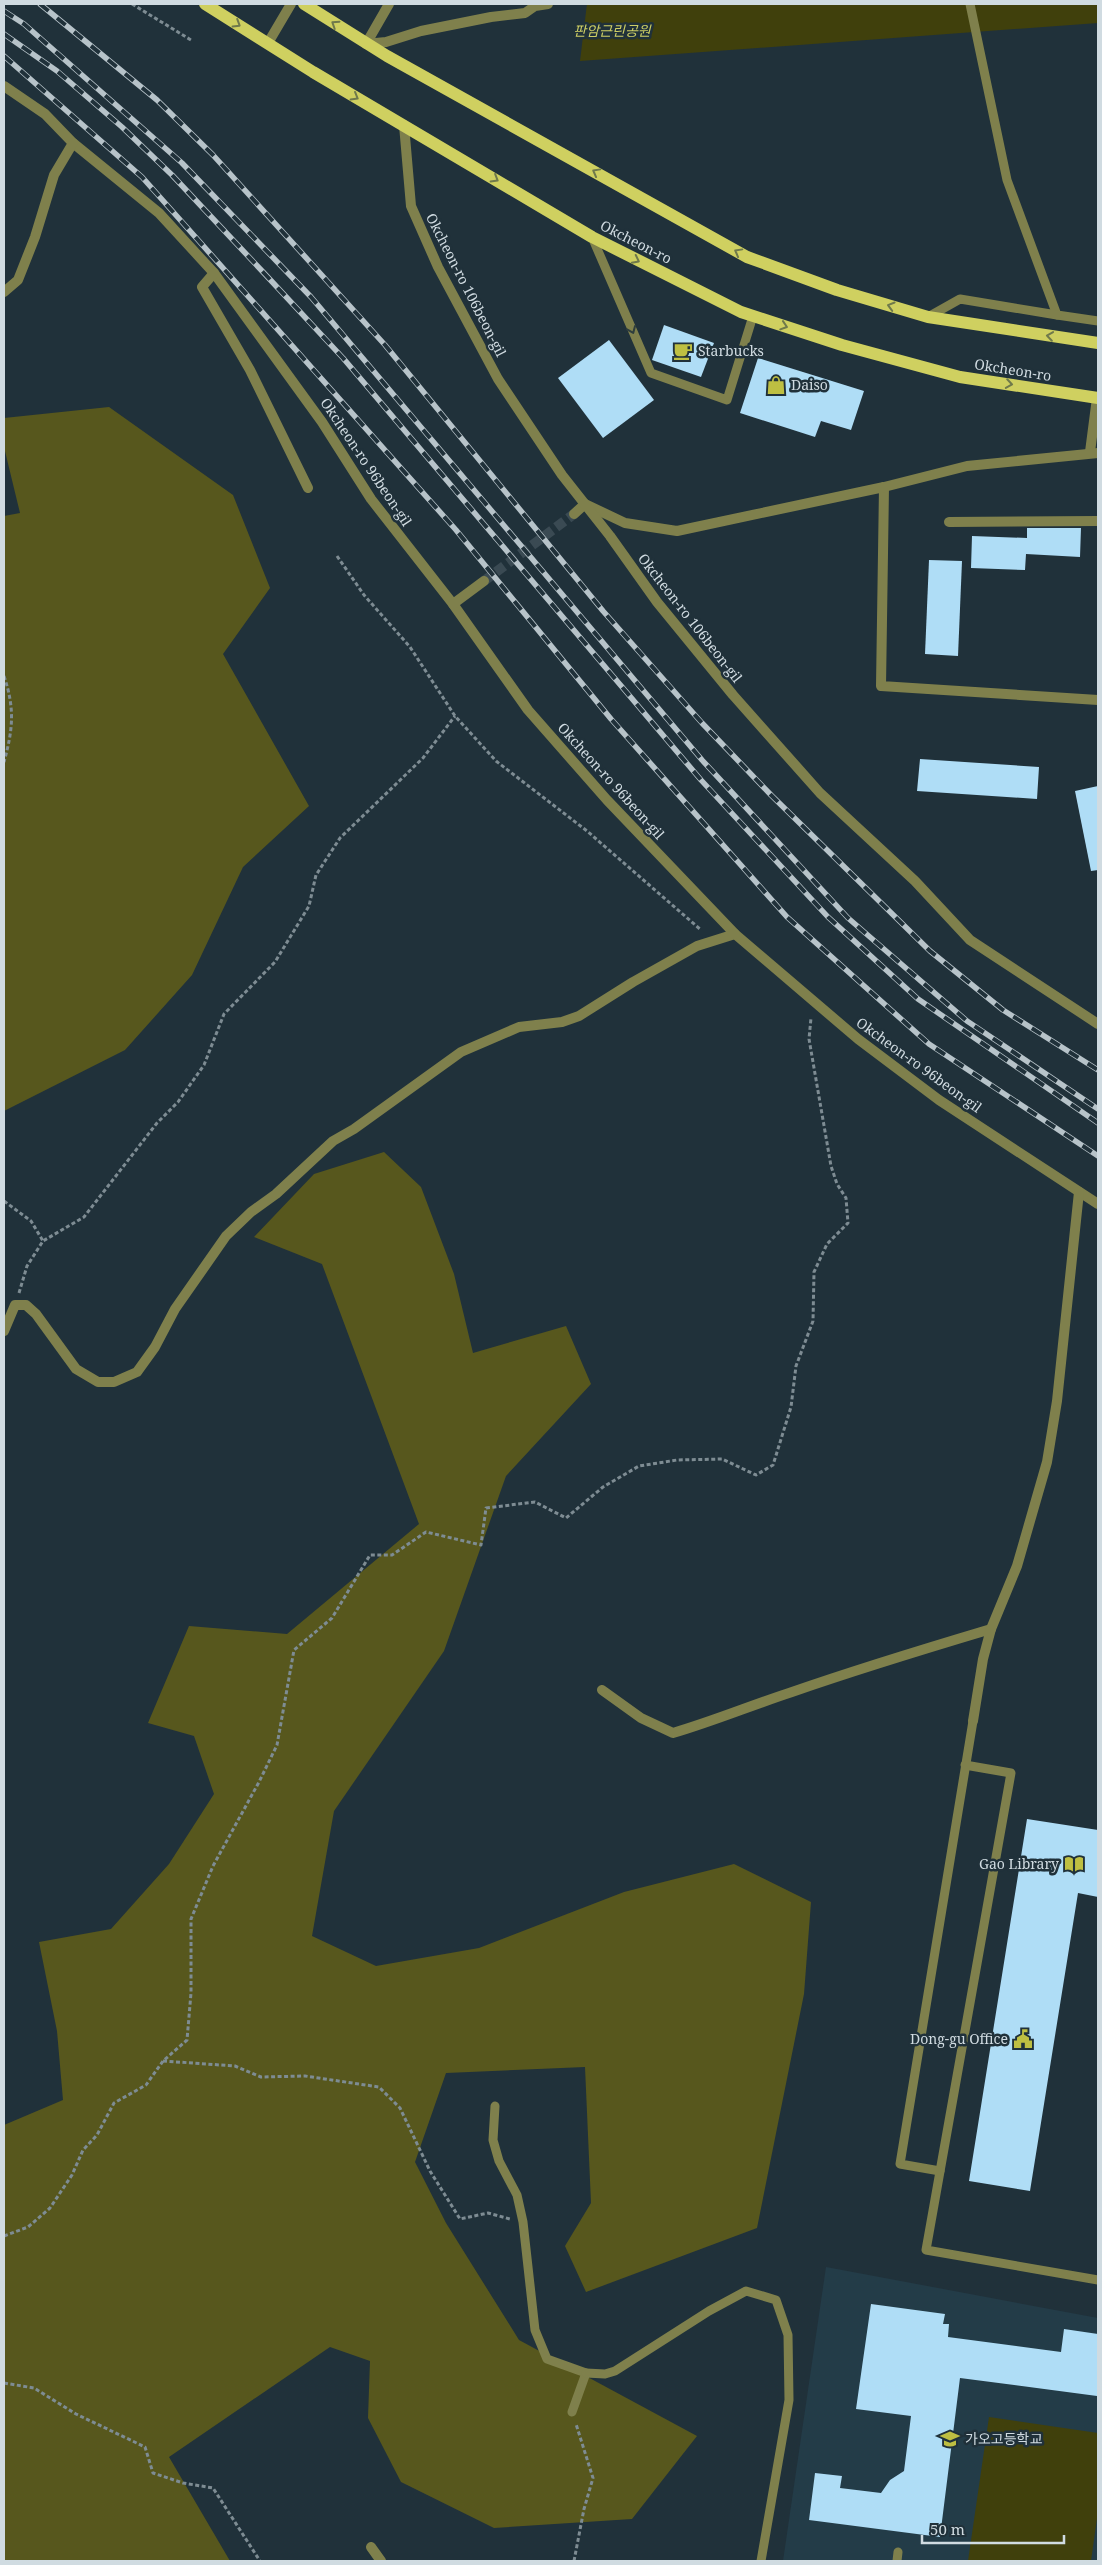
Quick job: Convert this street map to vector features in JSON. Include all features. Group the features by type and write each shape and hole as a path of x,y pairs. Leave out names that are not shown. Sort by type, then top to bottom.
{"main road":[{"name":"Okcheon-ro","path":"205,4 268,44 592,237 753,316 842,345 960,377 1098,398"},
{"path":"304,4 366,44 747,257 837,290 928,317 1098,343"}],"street":[{"path":"268,44 291,4"},
{"path":"366,44 390,4"},
{"path":"366,44 386,42 421,31 491,17 525,13 534,5 548,4"},
{"name":"Okcheon-ro 96beon-gil","path":"4,86 44,114 73,143 159,213 214,273 322,422 372,499 453,604 528,710 606,800 733,931 858,1039 939,1100 1098,1204"},
{"name":"Okcheon-ro 106beon-gil","path":"404,125 411,206 438,267 498,380 562,475 657,602 734,695 820,793 915,881 970,940 1098,1024"},
{"path":"4,292 18,280 35,237 54,175 73,143"},
{"path":"214,273 202,287 250,370 308,488"},
{"path":"574,514 585,504 625,523 677,531 884,487 967,466 1094,453 1098,398"},
{"path":"884,487 881,686 1098,700"},
{"path":"949,522 1098,521"},
{"path":"453,604 484,581"},
{"path":"4,1331 15,1305 26,1305 36,1314 76,1368 98,1382 114,1382 137,1372 155,1347 175,1309 226,1236 252,1212 276,1194 333,1141 354,1129 461,1052 519,1028 562,1022 580,1016 633,982 697,946 733,931"},
{"path":"973,1721 983,1659 991,1629 1017,1566 1047,1462 1057,1401 1079,1192"},
{"path":"602,1690 641,1718 673,1733 715,1721 772,1698 898,1656 991,1629"},
{"path":"372,2547 381,2561"}],"lane":[{"path":"970,4 1007,180 1057,315"},
{"path":"592,237 651,374 727,400 753,316"},
{"path":"928,317 960,298 1098,321"},
{"path":"940,2170 900,2164 973,1721"},
{"path":"966,1765 1011,1773 926,2250 1098,2280"},
{"path":"495,2106 493,2140 499,2161 517,2195 523,2222 535,2330 547,2359 586,2374 604,2374 615,2371 746,2291 776,2300 788,2335 789,2400 761,2561"},
{"path":"572,2412 586,2374"}],"path":[{"path":"132,4 191,40"},
{"path":"337,556 364,595 410,647 455,716 496,761 587,830 702,930 715,933 733,931"},
{"path":"4,676 11,697 14,716 4,762"},
{"path":"15,1305 27,1266 43,1241 84,1217 152,1130 178,1102 204,1065 224,1014 275,962 292,935 308,906 316,876 335,844 423,758 455,716"},
{"path":"4,2236 28,2227 50,2208 72,2175 83,2150 98,2135 114,2103 146,2086 163,2062 187,2040 191,1992 191,1919 213,1866 259,1782 276,1745 294,1650 332,1618 370,1555 392,1555 426,1532 481,1545 486,1508 535,1502 566,1518 603,1487 639,1466 677,1460 722,1459 756,1475 773,1465 791,1407 796,1366 813,1321 814,1272 827,1244 848,1223 846,1198 837,1184 831,1166 809,1039 812,1000"},
{"path":"4,1202 31,1221 43,1241"},
{"path":"163,2062 235,2066 261,2077 306,2076 379,2087 400,2108 430,2172 460,2219 488,2212 523,2222"},
{"path":"4,2383 34,2388 76,2414 145,2447 153,2473 213,2488 260,2561"},
{"path":"572,2412 593,2478 584,2509 574,2561"}],"shaded area":[{"path":"109,407 233,495 270,588 223,654 309,806 243,867 192,975 125,1050 4,1111 4,516 20,513 4,447 4,418"},
{"path":"384,1152 421,1187 454,1274 473,1353 566,1326 591,1384 506,1476 444,1651 334,1811 312,1936 376,1966 479,1948 624,1892 734,1864 811,1902 804,1994 757,2228 586,2292 565,2246 591,2203 585,2067 446,2073 415,2162 446,2223 519,2340 697,2436 632,2519 494,2528 401,2482 368,2418 370,2361 330,2347 169,2457 230,2561 4,2561 4,2125 63,2100 57,2031 39,1942 111,1929 169,1864 214,1794 194,1736 148,1723 189,1626 287,1634 419,1524 322,1264 254,1237 314,1174"},
{"name":"가오고등학교","path":"826,2267 1098,2318 1098,2561 783,2561"}],"green space":[{"name":"판암근린공원","path":"587,4 1098,4 1098,23 580,61"},
{"path":"989,2417 1098,2433 1098,2511 1091,2561 968,2561"}],"building":[{"name":"Starbucks","path":"664,325 714,343 701,377 652,360"},
{"path":"609,340 654,400 603,438 558,378"},
{"path":"758,358 864,391 851,430 821,421 815,437 740,413"},
{"path":"1027,528 1081,528 1080,557 1026,554 1025,570 971,568 972,536 1027,538"},
{"path":"929,560 962,561 958,656 925,654"},
{"path":"920,759 1039,767 1037,799 917,791"},
{"path":"1098,786 1098,870 1091,871 1075,791"},
{"name":"Dong-gu Office","path":"1027,1819 1098,1830 1098,1897 1078,1893 1030,2191 969,2181"},
{"path":"871,2304 945,2314 943,2324 949,2324 948,2337 1061,2352 1064,2329 1098,2334 1097,2396 960,2378 940,2537 809,2520 815,2473 842,2476 840,2488 881,2493 890,2480 904,2471 911,2416 856,2409"}],"tunnel":[{"path":"484,581 574,514"}],"railway":[{"path":"40,4 157,100 213,155 385,345 603,611 702,723 771,795 930,951 1003,1010 1098,1070"},
{"path":"4,11 24,24 182,163 311,297 702,760 848,918 967,1021 1098,1109"},
{"path":"4,34 57,71 122,127 172,175 263,272 343,358 701,780 828,917 918,999 1098,1123"},
{"path":"4,56 142,177 456,530 611,719 787,917 929,1044 1098,1156"}],"place":[{"name":"Starbucks","path":"683,351"},
{"name":"Daiso","path":"776,385"},
{"name":"Gao Library","path":"1074,1864"},
{"name":"Dong-gu Office","path":"1023,2039"},
{"name":"가오고등학교","path":"950,2439"}]}
